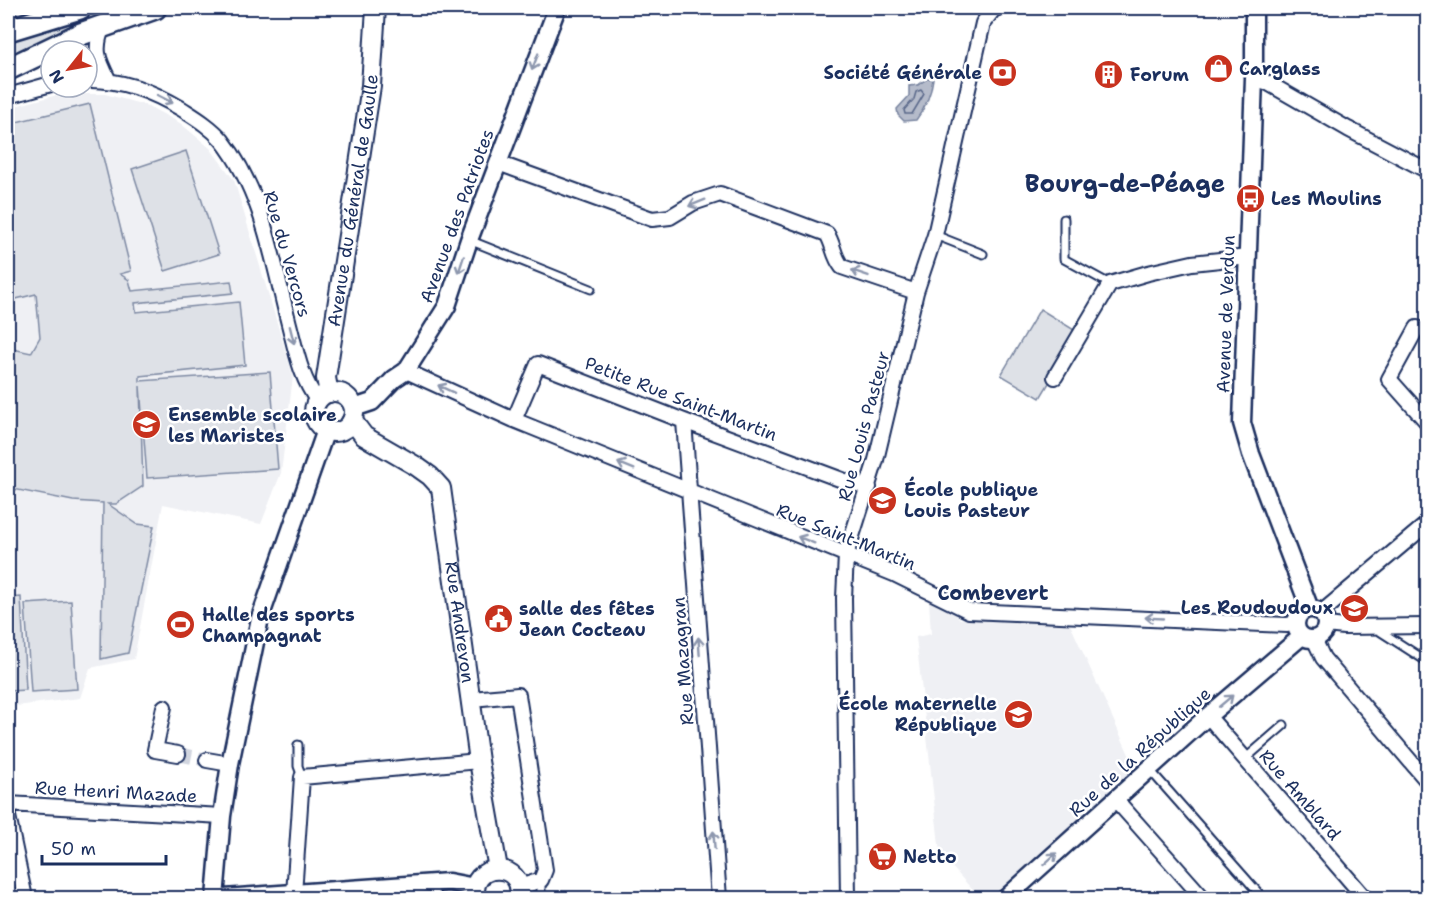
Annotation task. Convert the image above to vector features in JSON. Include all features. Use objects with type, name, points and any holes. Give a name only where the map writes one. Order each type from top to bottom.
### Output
[{"type":"main road","points":[[8,30],[77,8]]},
{"type":"main road","points":[[8,69],[103,26],[155,8]]},
{"type":"main road","name":"Avenue du Général de Gaulle","points":[[323,397],[370,86],[376,8]]},
{"type":"main road","points":[[335,392],[347,397],[353,414],[344,429],[332,431],[326,430],[315,417],[315,412],[323,397],[335,392]]},
{"type":"main road","name":"Rue Andrevon","points":[[353,414],[364,436],[416,466],[441,488],[479,761],[498,869]]},
{"type":"main road","points":[[476,893],[483,874],[498,869],[512,874],[519,892]]},
{"type":"street","name":"Avenue des Patriotes","points":[[353,414],[372,402],[394,379],[406,371],[447,306],[469,240],[557,8]]},
{"type":"street","name":"Rue Louis Pasteur","points":[[848,898],[844,598],[846,555],[868,487],[916,292],[935,235],[983,23],[994,8]]},
{"type":"street","name":"Avenue de Verdun","points":[[1254,8],[1254,78],[1242,423],[1251,454],[1319,616]]},
{"type":"street","points":[[103,26],[97,40],[96,51],[109,81]]},
{"type":"street","points":[[1254,78],[1268,83],[1428,171]]},
{"type":"street","name":"Rue du Vercors","points":[[99,81],[126,84],[163,97],[205,124],[221,139],[252,193],[264,228],[304,377],[323,397]]},
{"type":"street","points":[[8,96],[39,87]]},
{"type":"street","points":[[498,163],[652,219],[670,217],[693,203],[720,194],[827,234],[831,240],[835,259],[842,267],[916,292]]},
{"type":"street","points":[[1055,377],[1110,284],[1192,263],[1248,257]]},
{"type":"street","points":[[1417,328],[1389,379],[1428,423]]},
{"type":"street","name":"Petite Rue Saint-Martin","points":[[514,420],[538,364],[684,421],[845,481],[868,487]]},
{"type":"street","name":"Rue Saint-Martin","points":[[406,371],[514,420],[894,574],[969,611],[1287,625],[1304,633]]},
{"type":"street","name":"Rue Mazagran","points":[[684,421],[719,898]]},
{"type":"street","points":[[215,898],[222,816],[230,764],[260,618],[326,430]]},
{"type":"street","points":[[1319,616],[1428,523]]},
{"type":"street","points":[[1428,626],[1344,627],[1319,616],[1301,613],[1304,633],[1428,782]]},
{"type":"street","points":[[1304,633],[1320,637],[1325,632],[1319,616]]},
{"type":"street","name":"Rue de la République","points":[[1006,898],[1304,633]]},
{"type":"street","points":[[471,699],[518,694],[545,870],[541,880],[519,892]]},
{"type":"street","points":[[164,707],[155,750],[178,754]]},
{"type":"street","name":"Rue Amblard","points":[[1208,716],[1365,898]]},
{"type":"street","points":[[207,760],[230,764]]},
{"type":"street","points":[[294,894],[302,777],[479,761]]},
{"type":"street","points":[[1116,800],[1203,898]]},
{"type":"street","name":"Rue Henri Mazade","points":[[8,804],[222,816]]},
{"type":"street","points":[[8,816],[25,898]]},
{"type":"street","points":[[224,898],[449,882],[476,893]]},
{"type":"lane","points":[[1064,219],[1064,259],[1110,284]]},
{"type":"lane","points":[[935,235],[982,254]]},
{"type":"lane","points":[[469,240],[591,289]]},
{"type":"lane","points":[[1373,627],[1428,662]]},
{"type":"lane","points":[[1245,759],[1284,725]]},
{"type":"lane","points":[[298,745],[298,766],[302,777]]},
{"type":"lane","points":[[1150,770],[1263,898]]},
{"type":"lane","points":[[541,880],[541,898]]},
{"type":"lane","points":[[429,884],[438,898]]},
{"type":"shaded area","points":[[8,8],[47,8],[8,21]]},
{"type":"shaded area","points":[[107,8],[114,8],[115,11],[50,39],[39,39],[39,44],[8,57],[8,38]]},
{"type":"shaded area","name":"Ensemble scolaire les Maristes","points":[[99,94],[105,94],[148,106],[180,123],[210,148],[234,180],[293,376],[281,473],[261,524],[163,504],[134,659],[90,668],[80,698],[8,707],[8,108],[42,99],[99,99]]},
{"type":"shaded area","points":[[90,104],[131,271],[120,274],[129,280],[132,291],[231,281],[233,293],[135,303],[136,312],[239,302],[245,365],[140,376],[140,381],[270,372],[278,469],[147,478],[140,386],[143,486],[116,504],[108,504],[137,524],[154,526],[128,653],[101,659],[103,503],[73,501],[8,488],[8,348],[31,353],[40,337],[36,294],[8,301],[8,124]]},
{"type":"shaded area","points":[[186,151],[219,254],[165,271],[132,169]]},
{"type":"shaded area","points":[[1040,309],[1079,333],[1040,398],[1001,375]]},
{"type":"shaded area","points":[[21,597],[26,690],[8,691],[8,598]]},
{"type":"shaded area","points":[[71,601],[77,689],[31,692],[25,604]]},
{"type":"shaded area","name":"École maternelle République","points":[[929,601],[952,610],[960,619],[1070,624],[1136,770],[992,898],[980,898],[940,854],[916,637],[931,634]]},
{"type":"water","points":[[928,78],[933,79],[928,101],[923,110],[916,120],[904,121],[898,115],[897,109],[909,96],[909,86],[918,85]]},
{"type":"tunnel","points":[[178,754],[207,760]]},
{"type":"place","name":"Carglass","points":[[1218,69]]},
{"type":"place","name":"Société Générale","points":[[1003,73]]},
{"type":"place","name":"Forum","points":[[1109,75]]},
{"type":"place","name":"Les Moulins","points":[[1250,199]]},
{"type":"place","name":"Ensemble scolaire les Maristes","points":[[147,425]]},
{"type":"place","name":"École publique Louis Pasteur","points":[[883,500]]},
{"type":"place","name":"Les Roudoudoux","points":[[1354,608]]},
{"type":"place","name":"salle des fêtes Jean Cocteau","points":[[498,619]]},
{"type":"place","name":"Halle des sports Champagnat","points":[[181,625]]},
{"type":"place","name":"École maternelle République","points":[[1018,714]]},
{"type":"place","name":"Netto","points":[[882,857]]},
{"type":"district","name":"Bourg-de-Péage","points":[[1125,184]]},
{"type":"district","name":"Combevert","points":[[993,593]]}]
